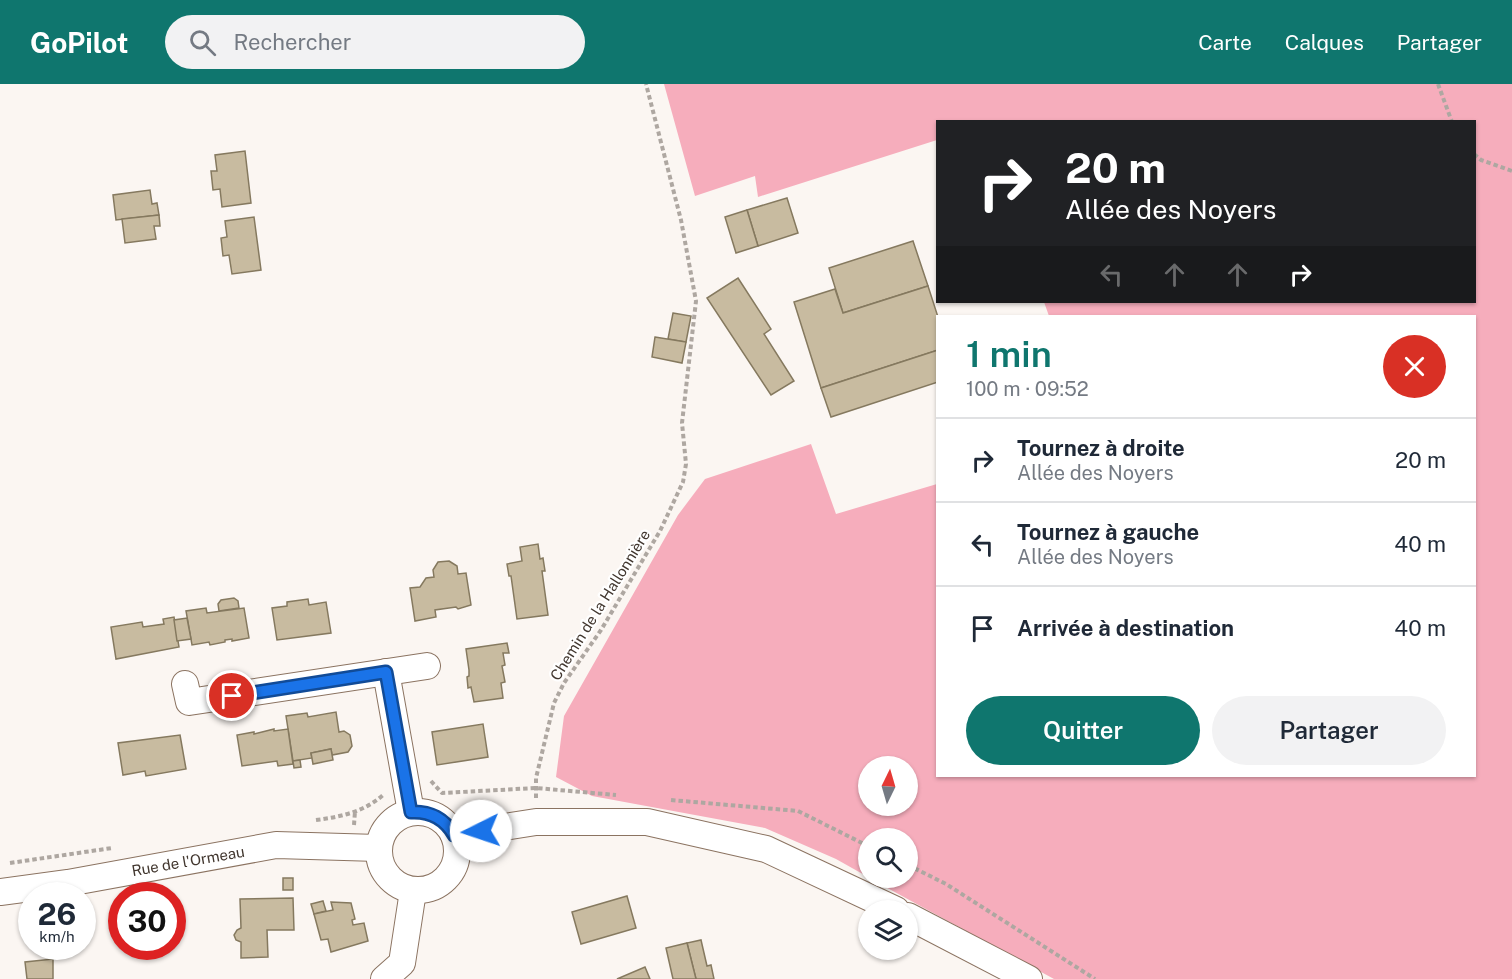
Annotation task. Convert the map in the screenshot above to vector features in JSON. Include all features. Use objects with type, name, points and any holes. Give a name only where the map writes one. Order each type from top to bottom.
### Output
[{"type":"street","points":[[185,684],[189,702],[427,666]]},
{"type":"street","points":[[386,672],[411,812]]},
{"type":"street","points":[[411,812],[433,814],[449,826],[454,835],[457,842],[456,862],[449,876],[430,889],[413,891],[395,884],[384,873],[379,862],[380,836],[393,820],[411,812]]},
{"type":"street","points":[[454,835],[536,822],[647,822],[766,849],[875,900]]},
{"type":"street","name":"Rue de l'Ormeau","points":[[0,892],[68,883],[276,845],[378,848]]},
{"type":"street","points":[[400,974],[413,891]]},
{"type":"street","points":[[918,921],[1029,979]]},
{"type":"path","name":"Chemin de la Hallonnière","points":[[536,822],[536,778],[554,703],[564,683],[601,630],[660,531],[683,482],[686,464],[682,423],[696,301],[681,220],[646,84]]},
{"type":"path","points":[[1438,84],[1451,120]]},
{"type":"path","points":[[1476,156],[1481,160],[1512,171]]},
{"type":"path","points":[[429,779],[442,793],[536,788],[620,796]]},
{"type":"path","points":[[355,811],[376,801],[389,790]]},
{"type":"path","points":[[667,800],[798,811],[858,841]]},
{"type":"path","points":[[918,870],[946,884],[1095,979]]},
{"type":"shaded area","points":[[664,84],[1512,84],[1512,979],[1054,979],[918,905],[918,900],[909,900],[887,888],[918,888],[918,828],[858,828],[858,871],[836,859],[765,828],[592,796],[556,777],[564,716],[678,515],[705,479],[811,444],[836,514],[936,484],[936,777],[1476,777],[1476,315],[1049,315],[1044,303],[1476,303],[1476,120],[936,120],[936,140],[758,197],[755,176],[695,196]]},
{"type":"building","points":[[245,151],[251,203],[222,207],[220,189],[213,190],[211,171],[217,171],[215,155]]},
{"type":"building","points":[[150,190],[152,204],[157,203],[159,215],[116,220],[113,195]]},
{"type":"building","points":[[787,198],[798,233],[758,246],[747,210]]},
{"type":"building","points":[[747,210],[758,246],[736,253],[725,217]]},
{"type":"building","points":[[159,215],[160,226],[154,226],[156,239],[125,243],[122,219]]},
{"type":"building","points":[[254,217],[261,270],[232,274],[229,255],[223,256],[221,238],[227,237],[225,221]]},
{"type":"building","points":[[913,241],[928,286],[843,313],[829,268]]},
{"type":"building","points":[[738,278],[771,329],[764,334],[794,381],[771,395],[707,298]]},
{"type":"building","points":[[928,286],[937,315],[936,351],[821,388],[794,302],[835,289],[843,313]]},
{"type":"building","points":[[673,313],[691,316],[686,342],[668,339]]},
{"type":"building","points":[[655,337],[686,342],[682,363],[652,357]]},
{"type":"building","points":[[936,351],[936,383],[831,417],[821,388]]},
{"type":"building","points":[[538,544],[540,559],[543,558],[545,571],[542,571],[548,615],[517,619],[507,564],[522,561],[520,547]]},
{"type":"building","points":[[449,561],[457,566],[458,574],[466,573],[471,605],[458,609],[456,607],[435,610],[436,617],[415,621],[410,588],[420,587],[426,578],[434,577],[433,570],[438,562]]},
{"type":"building","points":[[234,598],[238,601],[239,608],[219,611],[218,604],[221,600]]},
{"type":"building","points":[[308,599],[309,605],[326,602],[331,633],[277,640],[272,608],[287,606],[287,602]]},
{"type":"building","points":[[206,608],[207,613],[244,608],[249,638],[225,640],[225,642],[210,645],[209,642],[192,645],[186,611]]},
{"type":"building","points":[[174,617],[179,647],[116,659],[111,627],[142,622],[143,627],[164,624],[163,619]]},
{"type":"building","points":[[187,618],[191,639],[177,641],[174,620]]},
{"type":"building","points":[[507,643],[509,653],[503,653],[505,665],[502,666],[505,682],[501,683],[503,698],[474,702],[471,687],[468,688],[469,670],[466,649]]},
{"type":"building","points":[[336,712],[339,732],[344,731],[350,735],[352,746],[348,752],[332,755],[331,749],[311,753],[312,758],[293,761],[286,716],[307,713],[308,717]]},
{"type":"building","points":[[483,724],[488,757],[437,765],[432,732]]},
{"type":"building","points":[[274,729],[274,731],[288,729],[293,764],[278,766],[277,761],[242,766],[237,735]]},
{"type":"building","points":[[180,735],[186,769],[146,776],[145,771],[123,775],[118,743]]},
{"type":"building","points":[[331,749],[333,760],[313,764],[311,753]]},
{"type":"building","points":[[300,760],[301,767],[294,768],[293,761]]},
{"type":"building","points":[[283,878],[293,878],[293,890],[283,890]]},
{"type":"building","points":[[627,896],[636,928],[581,944],[572,912]]},
{"type":"building","points":[[293,898],[294,930],[267,930],[268,957],[241,958],[241,942],[236,940],[234,935],[241,928],[240,899]]},
{"type":"building","points":[[323,901],[326,911],[314,914],[311,904]]},
{"type":"building","points":[[331,902],[351,903],[355,919],[352,920],[353,925],[364,923],[368,941],[331,952],[328,939],[321,940],[314,914],[333,910]]},
{"type":"building","points":[[701,940],[707,966],[711,965],[714,979],[696,979],[687,943]]},
{"type":"building","points":[[687,943],[696,979],[673,979],[666,948]]},
{"type":"building","points":[[53,960],[53,979],[27,979],[25,962]]},
{"type":"building","points":[[645,967],[650,979],[617,979]]},
{"type":"route","points":[[232,696],[386,672],[411,812],[420,811],[433,814],[449,826],[454,835],[481,831]]}]
